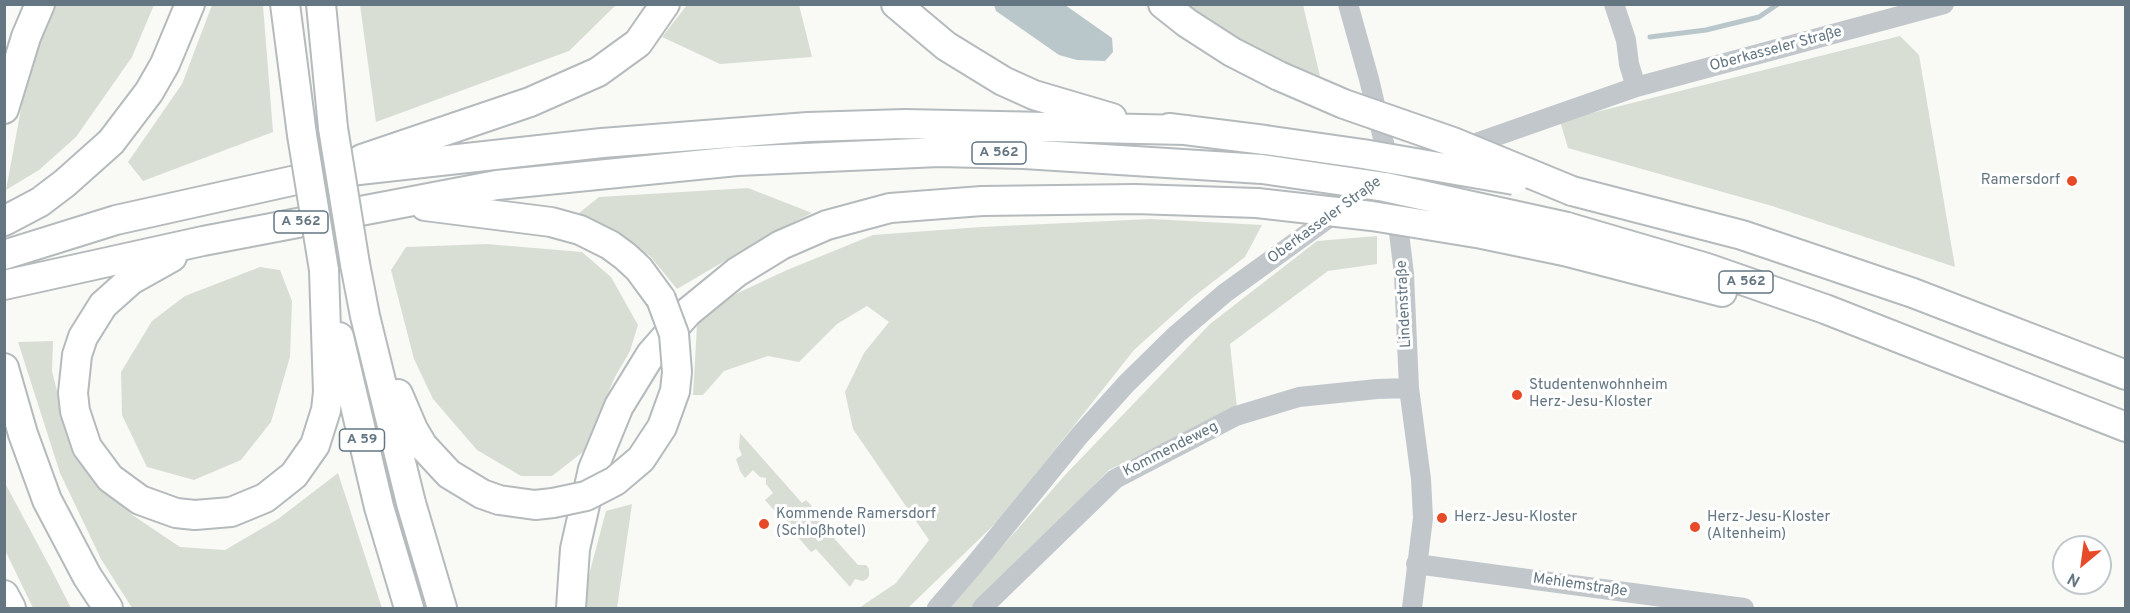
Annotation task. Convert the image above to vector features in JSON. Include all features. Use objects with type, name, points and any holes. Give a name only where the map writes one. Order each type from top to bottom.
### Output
[{"type":"highway","points":[[4,109],[26,37],[40,4]]},
{"type":"highway","points":[[9,219],[40,202],[73,177],[111,142],[131,118],[165,64],[190,4]]},
{"type":"highway","name":"A 59","points":[[285,4],[302,135],[324,270],[379,507],[409,609]]},
{"type":"highway","name":"A 59","points":[[321,4],[333,128],[365,316],[411,503],[442,609]]},
{"type":"highway","points":[[323,174],[380,152],[531,102],[598,72],[638,43],[665,4]]},
{"type":"highway","points":[[896,4],[919,26],[1003,81],[1034,95],[1098,115],[1187,130],[1363,154],[1572,190],[1743,235],[1913,293],[2126,375]]},
{"type":"highway","points":[[1163,4],[1187,23],[1232,52],[1279,76],[1344,104],[1453,142],[1572,190]]},
{"type":"highway","points":[[10,254],[116,220],[323,174],[602,143],[808,127],[938,125],[1187,130]]},
{"type":"highway","name":"A 562","points":[[11,284],[203,241],[497,185],[737,160],[915,153],[1024,154],[1262,169],[1385,187],[1565,239]]},
{"type":"highway","points":[[571,609],[575,549],[593,469],[619,406],[651,354],[688,312],[737,272],[781,245],[827,225],[890,208],[982,201],[1146,199],[1257,203],[1372,216],[1482,234],[1565,239],[1921,346],[2126,427]]},
{"type":"highway","points":[[365,316],[413,429],[435,461],[449,474],[482,494],[517,504],[553,503],[586,496],[615,481],[641,459],[662,427],[675,391],[677,372],[674,334],[661,299],[639,269],[610,245],[580,230],[551,222],[399,202]]},
{"type":"highway","points":[[203,241],[131,280],[109,298],[83,337],[73,374],[77,420],[87,447],[98,463],[110,478],[140,500],[176,513],[213,515],[249,506],[280,488],[305,461],[322,428],[328,392],[324,270]]},
{"type":"highway","points":[[4,368],[23,434],[47,500],[87,576],[108,609]]},
{"type":"highway","points":[[4,595],[11,609]]},
{"type":"street","name":"Lindenstraße","points":[[1348,4],[1391,175],[1404,274],[1409,388],[1421,479],[1423,518],[1412,609]]},
{"type":"street","points":[[1614,4],[1626,40],[1629,64],[1636,87]]},
{"type":"street","name":"Oberkasseler Straße","points":[[936,609],[1080,435],[1127,383],[1177,334],[1225,293],[1377,183],[1391,175],[1518,127],[1636,87],[1944,4]]},
{"type":"street","name":"Kommendeweg","points":[[982,609],[1115,479],[1236,416],[1299,397],[1409,388]]},
{"type":"street","name":"Mehlemstraße","points":[[1416,564],[1744,609]]},
{"type":"shaded area","points":[[360,4],[616,5],[569,51],[376,122]]},
{"type":"shaded area","points":[[55,5],[154,5],[132,57],[76,137],[39,170],[6,190],[28,71]]},
{"type":"shaded area","points":[[212,5],[263,5],[273,132],[143,181],[128,162],[182,84]]},
{"type":"shaded area","points":[[687,5],[799,5],[812,57],[720,64],[662,37]]},
{"type":"shaded area","points":[[994,5],[1065,5],[1112,38],[1113,52],[1105,61],[1077,60],[1059,55],[996,11]]},
{"type":"shaded area","points":[[1186,5],[1303,5],[1320,76],[1260,52]]},
{"type":"shaded area","points":[[1900,36],[1919,55],[1955,267],[1772,206],[1568,148],[1560,121]]},
{"type":"shaded area","points":[[748,188],[812,213],[776,231],[677,289],[650,256],[579,213],[599,197]]},
{"type":"shaded area","points":[[1151,219],[1262,225],[1245,257],[1192,298],[1134,350],[1000,519],[908,608],[859,608],[896,583],[929,540],[853,429],[845,392],[864,353],[889,322],[867,306],[837,324],[799,362],[768,356],[724,371],[703,395],[693,395],[697,325],[727,298],[787,270],[873,235]]},
{"type":"shaded area","points":[[1377,236],[1377,264],[1328,271],[1230,344],[1237,408],[1109,470],[975,608],[948,608],[1066,474],[1210,324],[1317,241]]},
{"type":"shaded area","points":[[487,244],[582,252],[611,277],[638,325],[630,351],[615,377],[583,452],[552,476],[521,476],[477,450],[433,399],[414,359],[391,270],[406,247]]},
{"type":"shaded area","points":[[260,267],[280,270],[292,301],[290,357],[271,422],[241,460],[194,480],[147,467],[122,415],[121,372],[152,321],[185,296]]},
{"type":"shaded area","points":[[53,341],[52,371],[64,419],[92,474],[131,514],[180,547],[225,550],[278,519],[338,473],[382,608],[132,608],[101,559],[60,473],[18,342]]},
{"type":"shaded area","points":[[740,433],[802,503],[806,500],[812,506],[808,509],[858,565],[866,565],[869,569],[867,579],[863,581],[855,579],[850,587],[816,549],[811,552],[765,500],[773,493],[766,484],[766,478],[760,477],[753,470],[745,478],[736,459],[742,455],[739,448]]},
{"type":"shaded area","points":[[5,483],[71,608],[33,608],[5,550]]},
{"type":"shaded area","points":[[632,504],[617,608],[584,608],[586,586],[606,511]]},
{"type":"waterway","points":[[1650,37],[1706,30],[1759,17],[1778,4]]},
{"type":"place","name":"Ramersdorf","points":[[2072,181]]},
{"type":"place","name":"Studentenwohnheim Herz-Jesu-Kloster","points":[[1517,395]]},
{"type":"place","name":"Herz-Jesu-Kloster","points":[[1442,518]]},
{"type":"place","name":"Kommende Ramersdorf (Schloßhotel)","points":[[764,524]]},
{"type":"place","name":"Herz-Jesu-Kloster (Altenheim)","points":[[1695,527]]}]
